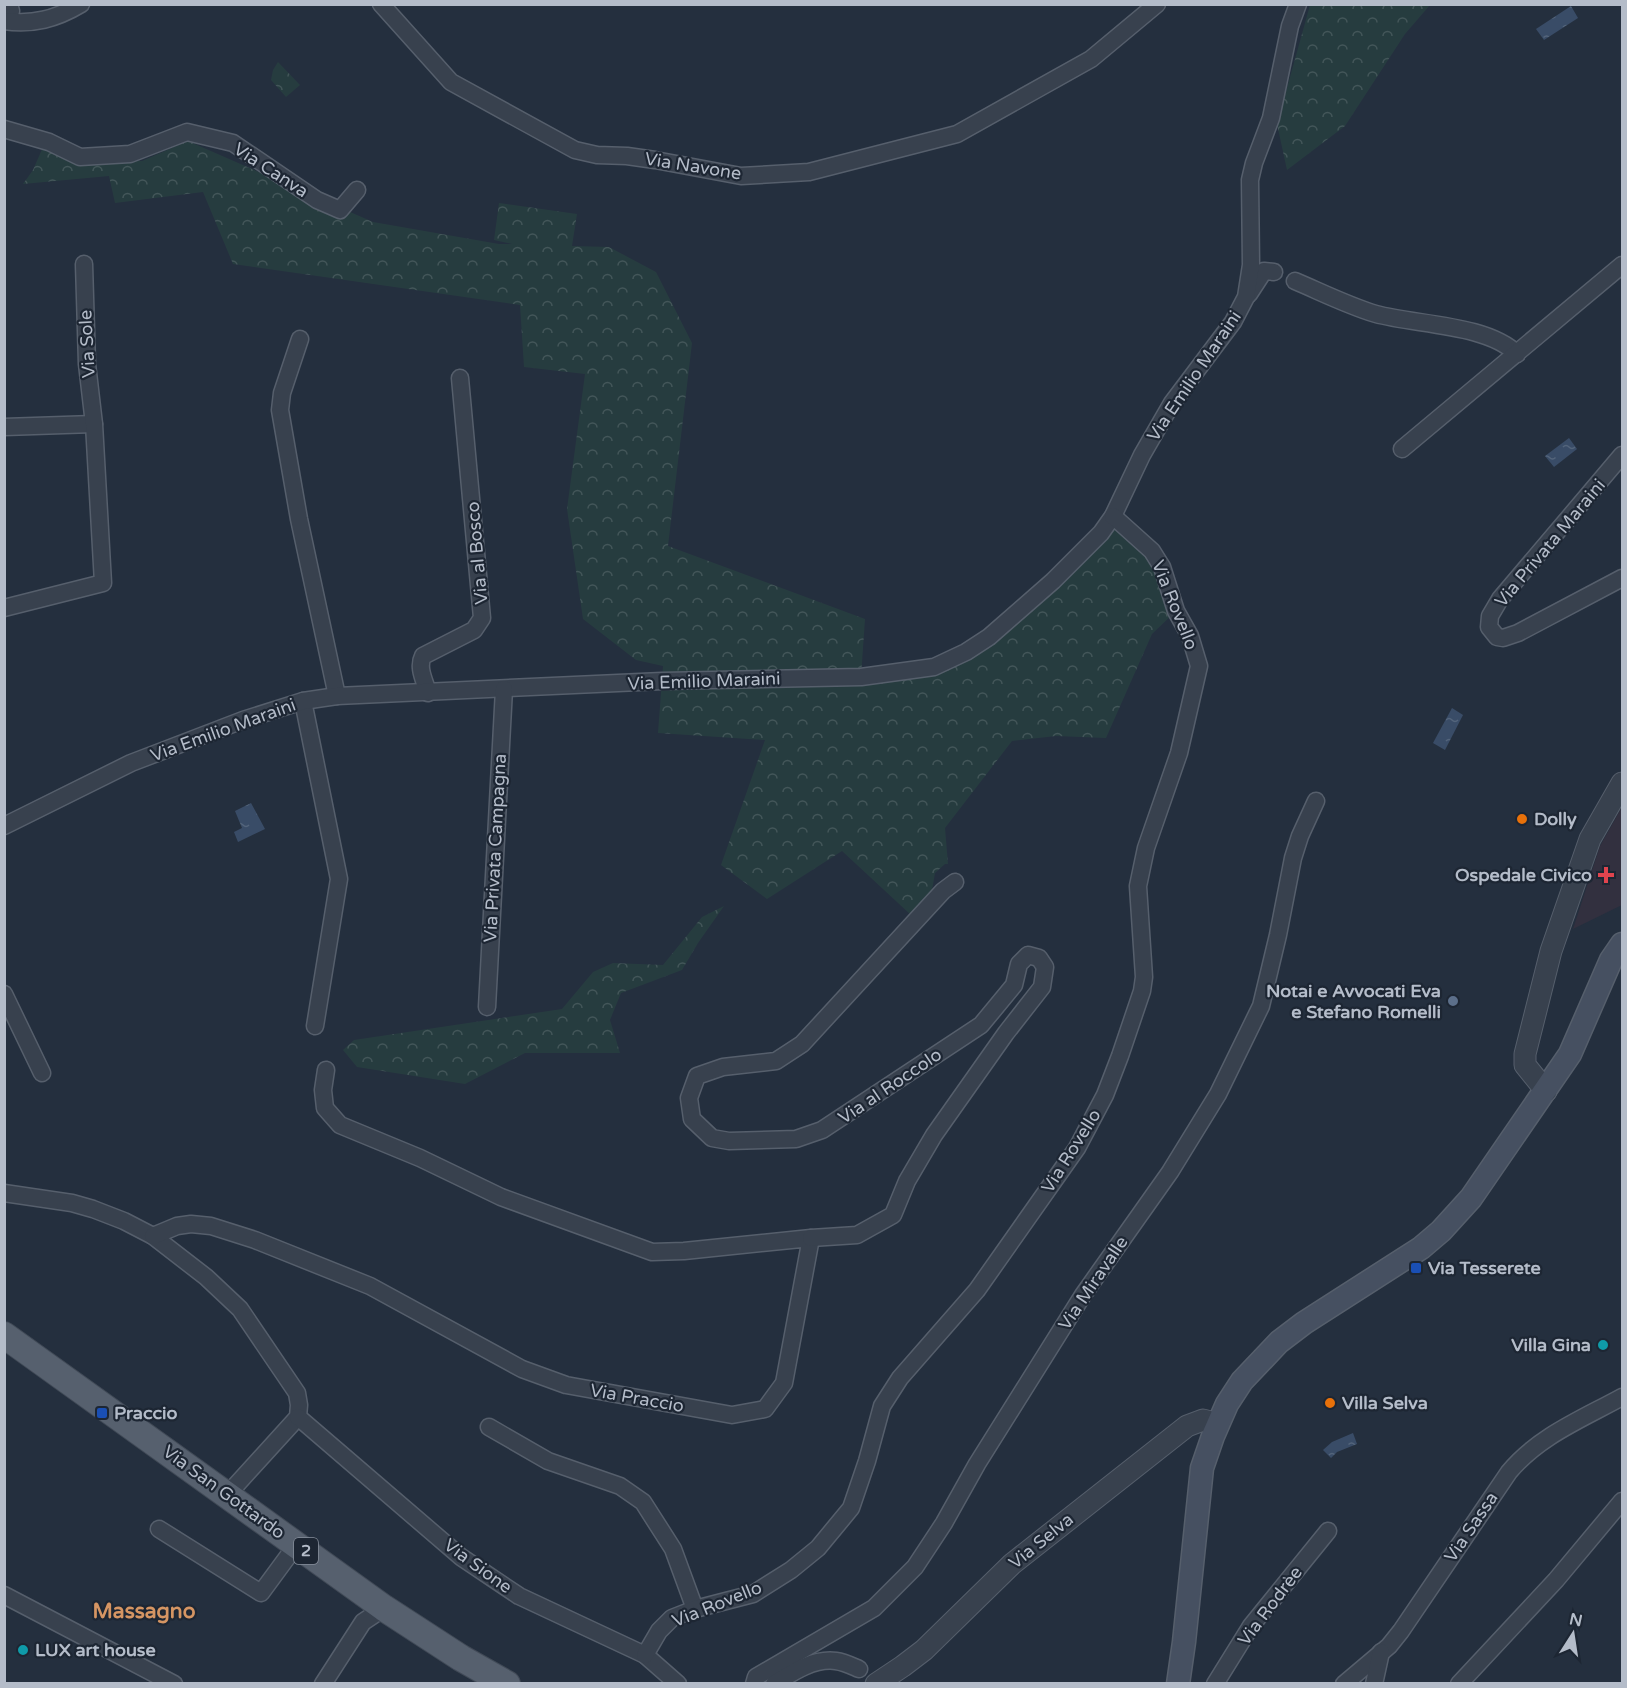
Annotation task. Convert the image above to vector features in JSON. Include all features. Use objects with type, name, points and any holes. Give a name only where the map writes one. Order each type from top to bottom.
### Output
[{"type":"main road","points":[[1178,1683],[1202,1468],[1227,1404],[1242,1381],[1279,1342],[1304,1323],[1411,1255],[1441,1231],[1471,1198],[1570,1054],[1611,960],[1623,944]]},
{"type":"main road","name":"Via San Gottardo","points":[[4,1335],[384,1608],[462,1658],[507,1683]]},
{"type":"street","points":[[8,12],[22,23],[42,21],[65,14],[81,4]]},
{"type":"street","name":"Via Navone","points":[[381,4],[451,82],[575,150],[597,155],[627,156],[741,176],[809,172],[957,134],[1091,59],[1157,4]]},
{"type":"street","name":"Via Emilio Maraini","points":[[1246,297],[1251,265],[1250,180],[1271,118],[1290,26],[1298,4]]},
{"type":"street","name":"Via Canva","points":[[4,129],[49,142],[80,157],[130,154],[187,132],[233,143],[317,200],[340,210],[357,190]]},
{"type":"street","name":"Via Sole","points":[[4,608],[103,583],[94,424],[87,364],[84,264]]},
{"type":"street","points":[[1402,449],[1623,265]]},
{"type":"street","name":"Via Emilio Maraini","points":[[4,826],[131,763],[243,720],[303,701],[337,696],[669,681],[861,677],[934,667],[966,652],[988,637],[1053,582],[1101,533],[1113,516],[1142,454],[1172,403],[1233,322],[1246,297],[1269,271]]},
{"type":"street","points":[[1295,281],[1376,314],[1457,328],[1495,340],[1507,345],[1516,354]]},
{"type":"street","points":[[300,339],[282,393],[280,410],[293,487],[337,696]]},
{"type":"street","name":"Via al Bosco","points":[[428,693],[420,662],[423,656],[474,630],[482,618],[460,378]]},
{"type":"street","points":[[4,427],[94,424]]},
{"type":"street","name":"Via Privata Maraini","points":[[1623,455],[1500,599],[1490,616],[1489,627],[1497,637],[1503,638],[1518,633],[1623,578]]},
{"type":"street","name":"Via Rovello","points":[[645,1655],[659,1631],[672,1618],[695,1609],[753,1594],[791,1570],[818,1548],[850,1508],[867,1461],[882,1406],[900,1378],[977,1290],[1077,1148],[1105,1095],[1142,991],[1144,977],[1138,886],[1146,848],[1179,753],[1199,666],[1190,636],[1176,611],[1162,567],[1152,551],[1113,516]]},
{"type":"street","name":"Via Privata Campagna","points":[[487,1007],[504,689]]},
{"type":"street","points":[[303,701],[339,879],[315,1026]]},
{"type":"street","points":[[1546,1091],[1526,1065],[1524,1054],[1551,951],[1590,839],[1623,783]]},
{"type":"street","name":"Via Miravalle","points":[[754,1683],[756,1677],[874,1608],[915,1567],[944,1523],[976,1464],[1083,1295],[1170,1172],[1218,1094],[1261,1006],[1293,858],[1299,836],[1316,801]]},
{"type":"street","name":"Via al Roccolo","points":[[811,1238],[857,1235],[893,1215],[907,1181],[934,1135],[1006,1032],[1042,987],[1045,967],[1039,958],[1028,955],[1019,964],[1014,985],[981,1025],[822,1130],[796,1139],[729,1141],[712,1138],[692,1119],[689,1098],[697,1076],[723,1067],[776,1061],[801,1044],[943,891],[955,882]]},
{"type":"street","points":[[4,994],[42,1073]]},
{"type":"street","points":[[326,1070],[323,1090],[325,1108],[340,1125],[420,1158],[501,1197],[652,1252],[684,1251],[811,1238]]},
{"type":"street","points":[[4,1193],[93,1209],[139,1227],[206,1277],[240,1309],[297,1393],[299,1405],[298,1417],[228,1494]]},
{"type":"street","name":"Via Praccio","points":[[153,1236],[177,1226],[192,1224],[211,1226],[255,1240],[370,1286],[522,1369],[566,1385],[732,1415],[765,1409],[784,1383],[811,1238]]},
{"type":"street","name":"Via Sassa","points":[[1344,1683],[1381,1652],[1401,1630],[1518,1461],[1544,1439],[1623,1397]]},
{"type":"street","name":"Via Sione","points":[[298,1417],[461,1557],[519,1596],[645,1655],[678,1683]]},
{"type":"street","name":"Via Selva","points":[[876,1683],[924,1650],[1012,1564],[1179,1432],[1196,1420],[1218,1424]]},
{"type":"street","points":[[489,1427],[548,1461],[620,1486],[643,1502],[673,1549],[695,1609]]},
{"type":"street","points":[[1459,1683],[1556,1580],[1623,1501]]},
{"type":"street","points":[[159,1529],[261,1593],[297,1544]]},
{"type":"street","name":"Via Rodrèe","points":[[1215,1683],[1251,1626],[1328,1531]]},
{"type":"street","points":[[4,1595],[174,1683]]},
{"type":"street","points":[[323,1683],[363,1622],[384,1608]]},
{"type":"street","points":[[1374,1683],[1381,1652]]},
{"type":"street","points":[[774,1683],[816,1662],[837,1661],[859,1669]]},
{"type":"shaded area","name":"Ospedale Civico","points":[[1622,807],[1622,905],[1573,929],[1600,846]]},
{"type":"green space","points":[[1310,5],[1430,5],[1405,34],[1345,126],[1287,170],[1277,124]]},
{"type":"green space","points":[[278,62],[300,85],[286,97],[271,80]]},
{"type":"green space","points":[[188,141],[373,222],[499,244],[512,244],[494,240],[499,203],[577,214],[572,246],[609,247],[656,272],[692,343],[668,546],[865,619],[861,677],[966,652],[1113,516],[1152,551],[1176,611],[1152,634],[1106,738],[1056,736],[1012,741],[945,828],[948,864],[935,873],[932,890],[911,915],[842,851],[767,899],[721,865],[765,740],[658,733],[663,666],[636,660],[583,619],[567,509],[585,374],[524,367],[520,305],[233,264],[203,192],[115,203],[109,176],[23,184],[33,170],[43,147],[80,160],[142,161]]},
{"type":"green space","points":[[724,906],[682,970],[621,993],[610,1020],[620,1053],[525,1053],[465,1084],[357,1067],[343,1050],[354,1040],[562,1009],[593,972],[613,963],[663,965],[702,917]]},
{"type":"water","points":[[1571,6],[1578,18],[1544,40],[1536,29]]},
{"type":"water","points":[[1569,438],[1577,449],[1554,467],[1545,456]]},
{"type":"water","points":[[1452,708],[1463,715],[1445,750],[1433,743]]},
{"type":"water","points":[[251,803],[265,829],[238,842],[234,832],[242,828],[235,811]]},
{"type":"water","points":[[1353,1433],[1357,1444],[1337,1452],[1331,1458],[1323,1450],[1332,1442]]},
{"type":"place","name":"Dolly","points":[[1522,819]]},
{"type":"place","name":"Ospedale Civico","points":[[1606,875]]},
{"type":"place","name":"Notai e Avvocati Eva e Stefano Romelli","points":[[1453,1001]]},
{"type":"place","name":"Via Tesserete","points":[[1416,1268]]},
{"type":"place","name":"Villa Gina","points":[[1603,1345]]},
{"type":"place","name":"Villa Selva","points":[[1330,1403]]},
{"type":"place","name":"Praccio","points":[[102,1413]]},
{"type":"place","name":"LUX art house","points":[[23,1650]]},
{"type":"district","name":"Massagno","points":[[144,1611]]}]
